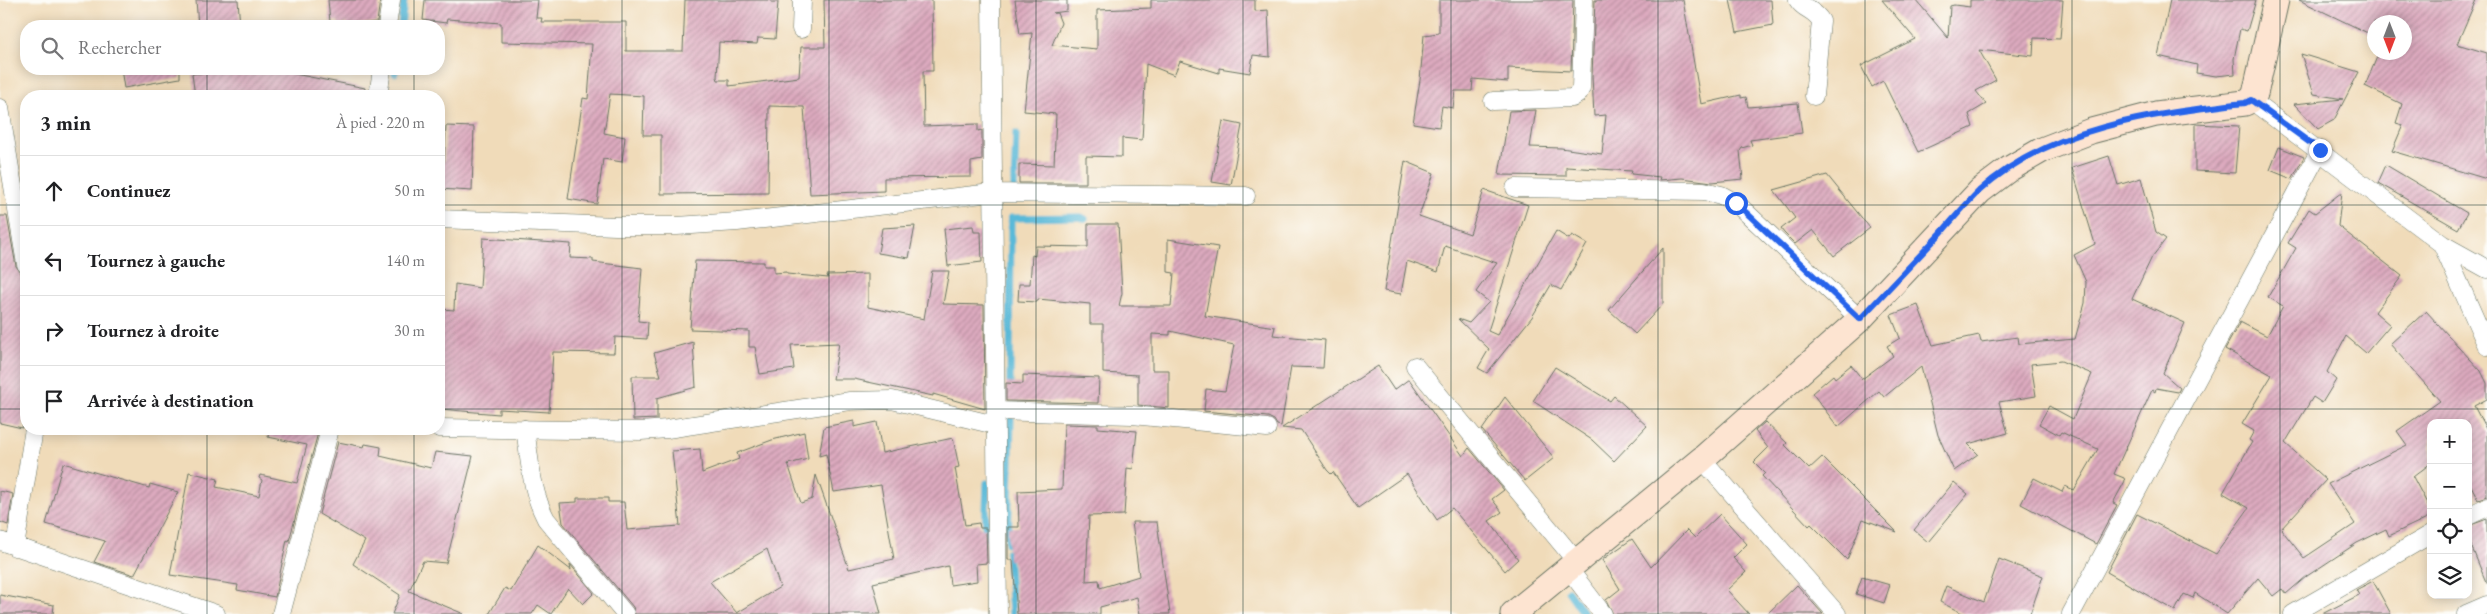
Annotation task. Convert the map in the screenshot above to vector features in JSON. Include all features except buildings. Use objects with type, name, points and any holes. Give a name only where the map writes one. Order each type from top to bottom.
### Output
[{"type":"street","points":[[388,20],[391,0]]},
{"type":"street","points":[[801,29],[802,0]]},
{"type":"street","points":[[991,0],[998,614]]},
{"type":"street","points":[[1493,101],[1572,98],[1578,94],[1581,88],[1584,0]]},
{"type":"street","points":[[1798,0],[1802,6],[1816,12],[1821,21],[1814,96]]},
{"type":"street","points":[[1513,614],[1702,459],[1860,319],[1980,191],[2042,150],[2092,131],[2156,114],[2245,103],[2251,100],[2255,94],[2276,0]]},
{"type":"street","points":[[379,90],[381,75]]},
{"type":"street","points":[[2251,100],[2320,150],[2442,244],[2487,269]]},
{"type":"street","points":[[0,115],[20,230]]},
{"type":"street","points":[[2071,614],[2320,150]]},
{"type":"street","points":[[1515,188],[1704,191],[1721,195],[1736,203],[1860,319]]},
{"type":"street","points":[[445,219],[616,226],[677,226],[737,222],[992,193],[1246,196]]},
{"type":"street","points":[[2442,244],[2487,346]]},
{"type":"street","points":[[1416,366],[1572,565],[1603,614]]},
{"type":"street","points":[[445,428],[641,431],[667,429],[850,400],[872,399],[892,400],[996,418],[1132,415],[1267,428]]},
{"type":"street","points":[[525,430],[533,487],[538,504],[546,518],[625,614]]},
{"type":"street","points":[[33,435],[8,544],[216,614]]},
{"type":"street","points":[[281,614],[328,435]]},
{"type":"street","points":[[1702,459],[1837,614]]},
{"type":"street","points":[[2472,514],[2487,507]]},
{"type":"street","points":[[2293,614],[2427,536]]},
{"type":"street","points":[[2466,614],[2487,605]]},
{"type":"waterway","points":[[402,20],[404,0]]},
{"type":"waterway","points":[[1014,186],[1016,134]]},
{"type":"waterway","points":[[1010,392],[1011,218],[1081,217],[1085,219]]},
{"type":"waterway","points":[[1009,503],[1011,419]]},
{"type":"waterway","points":[[985,537],[987,483]]},
{"type":"waterway","points":[[1008,543],[1009,507]]},
{"type":"waterway","points":[[1008,552],[1012,614]]},
{"type":"waterway","points":[[1568,591],[1584,614]]},
{"type":"route","points":[[1736,203],[1860,319],[1980,191],[2009,169],[2042,150],[2092,131],[2156,114],[2245,103],[2251,100],[2320,150]]}]
